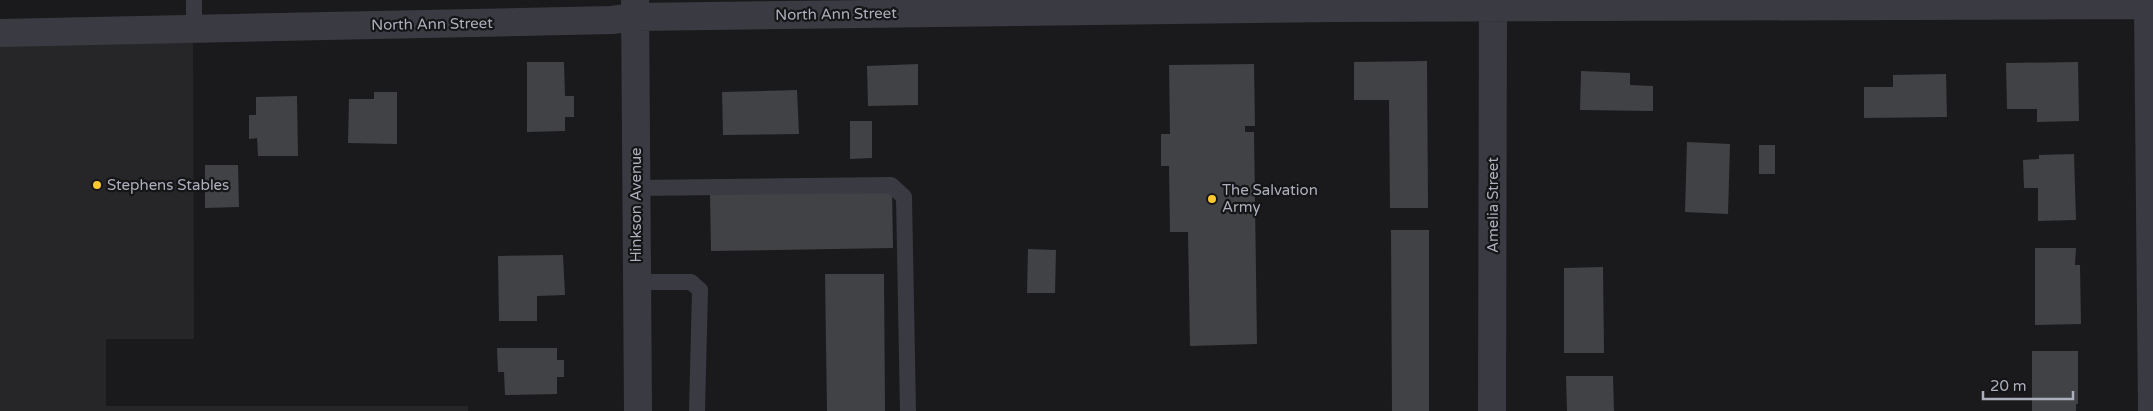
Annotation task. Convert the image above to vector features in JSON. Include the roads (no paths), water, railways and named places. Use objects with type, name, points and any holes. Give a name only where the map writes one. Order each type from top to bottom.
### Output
[{"type":"street","name":"North Ann Street","points":[[0,33],[612,20],[635,8],[1493,4],[2150,5]]},
{"type":"street","name":"Amelia Street","points":[[1492,411],[1493,4]]},
{"type":"street","points":[[2150,5],[2152,411]]},
{"type":"street","name":"Hinkson Avenue","points":[[635,8],[638,411]]},
{"type":"lane","points":[[194,0],[194,29]]},
{"type":"lane","points":[[636,188],[892,185],[904,197],[908,411]]},
{"type":"lane","points":[[637,282],[690,282],[700,290],[697,411]]},
{"type":"place","name":"Stephens Stables","points":[[97,185]]},
{"type":"place","name":"The Salvation Army","points":[[1212,199]]}]
